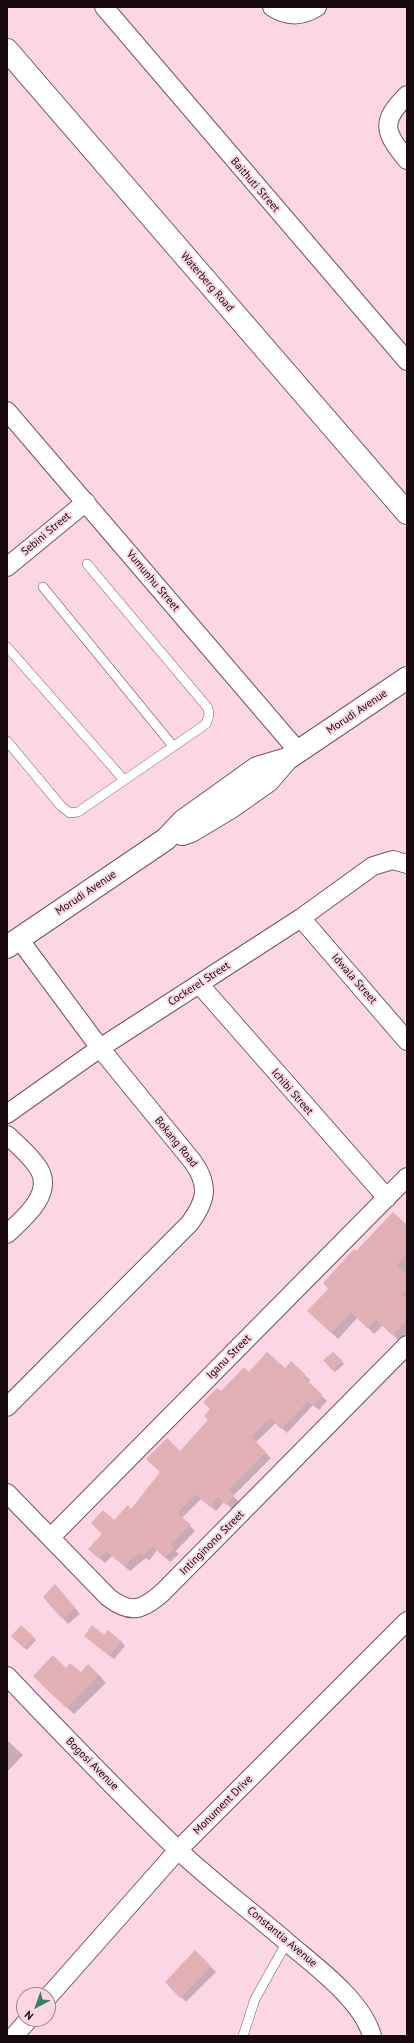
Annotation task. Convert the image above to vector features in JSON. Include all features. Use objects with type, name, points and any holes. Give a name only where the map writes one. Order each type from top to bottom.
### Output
[{"type":"street","name":"Baithuti Street","points":[[104,7],[407,361]]},
{"type":"street","points":[[272,7],[288,15],[305,13],[317,7]]},
{"type":"street","name":"Waterberg Road","points":[[7,50],[407,513]]},
{"type":"street","points":[[407,95],[393,111],[388,126],[389,134],[407,160]]},
{"type":"street","name":"Vumunhu Street","points":[[7,411],[86,502],[293,755]]},
{"type":"street","name":"Sebini Street","points":[[7,567],[86,502]]},
{"type":"street","name":"Morudi Avenue","points":[[13,943],[166,839],[191,831],[231,808],[268,781],[293,755],[407,678]]},
{"type":"street","name":"Cockerel Street","points":[[7,1114],[100,1048],[301,918],[373,866],[400,862]]},
{"type":"street","name":"Idwala Street","points":[[301,918],[407,1041]]},
{"type":"street","name":"Bokang Road","points":[[7,1407],[190,1223],[198,1212],[203,1201],[205,1188],[200,1171],[13,943]]},
{"type":"street","name":"Ichibi Street","points":[[199,984],[387,1198]]},
{"type":"street","points":[[7,1135],[34,1162],[40,1170],[43,1180],[39,1198],[33,1207],[7,1234]]},
{"type":"street","name":"Iganu Street","points":[[51,1536],[407,1177]]},
{"type":"street","name":"Intinginono Street","points":[[7,1493],[51,1536],[108,1597],[118,1604],[136,1609],[144,1607],[163,1592],[407,1344]]},
{"type":"street","name":"Monument Drive","points":[[56,1988],[178,1850],[407,1621]]},
{"type":"street","name":"Bogosi Avenue","points":[[7,1676],[81,1754],[178,1850]]},
{"type":"street","name":"Constantia Avenue","points":[[178,1850],[287,1942],[345,1994],[361,2014],[372,2036]]},
{"type":"street","points":[[14,2036],[21,2027]]},
{"type":"lane","points":[[7,741],[61,806],[70,813],[78,812],[206,724],[209,715],[208,708],[87,564]]},
{"type":"lane","points":[[43,587],[173,746]]},
{"type":"lane","points":[[7,647],[124,780]]},
{"type":"lane","points":[[243,2036],[255,1999],[287,1942]]},
{"type":"building","points":[[393,1212],[407,1225],[407,1253],[396,1266],[407,1275],[407,1289],[402,1295],[407,1300],[407,1320],[392,1335],[376,1320],[367,1328],[351,1312],[331,1333],[307,1311],[328,1289],[323,1283],[354,1249],[356,1251]]},
{"type":"building","points":[[267,1352],[285,1368],[291,1361],[305,1374],[303,1377],[323,1395],[313,1405],[308,1401],[281,1429],[270,1418],[251,1437],[266,1452],[229,1490],[234,1496],[226,1505],[218,1497],[210,1507],[195,1494],[177,1513],[191,1525],[171,1545],[174,1548],[165,1558],[152,1546],[143,1556],[140,1553],[124,1566],[106,1551],[99,1559],[88,1549],[102,1534],[91,1523],[103,1510],[114,1520],[128,1505],[131,1509],[160,1472],[146,1459],[167,1438],[180,1451],[208,1420],[204,1416],[210,1409],[203,1402],[217,1388],[221,1391],[244,1367],[249,1372]]},
{"type":"building","points":[[333,1352],[343,1361],[332,1370],[323,1360]]},
{"type":"building","points":[[55,1584],[75,1608],[62,1619],[43,1597]]},
{"type":"building","points":[[21,1625],[34,1637],[24,1648],[11,1636]]},
{"type":"building","points":[[92,1625],[104,1635],[108,1630],[121,1641],[109,1656],[84,1636]]},
{"type":"building","points":[[53,1655],[66,1668],[70,1663],[81,1672],[88,1664],[99,1675],[66,1708],[33,1676]]},
{"type":"building","points":[[195,1950],[211,1966],[180,1998],[165,1982]]}]
